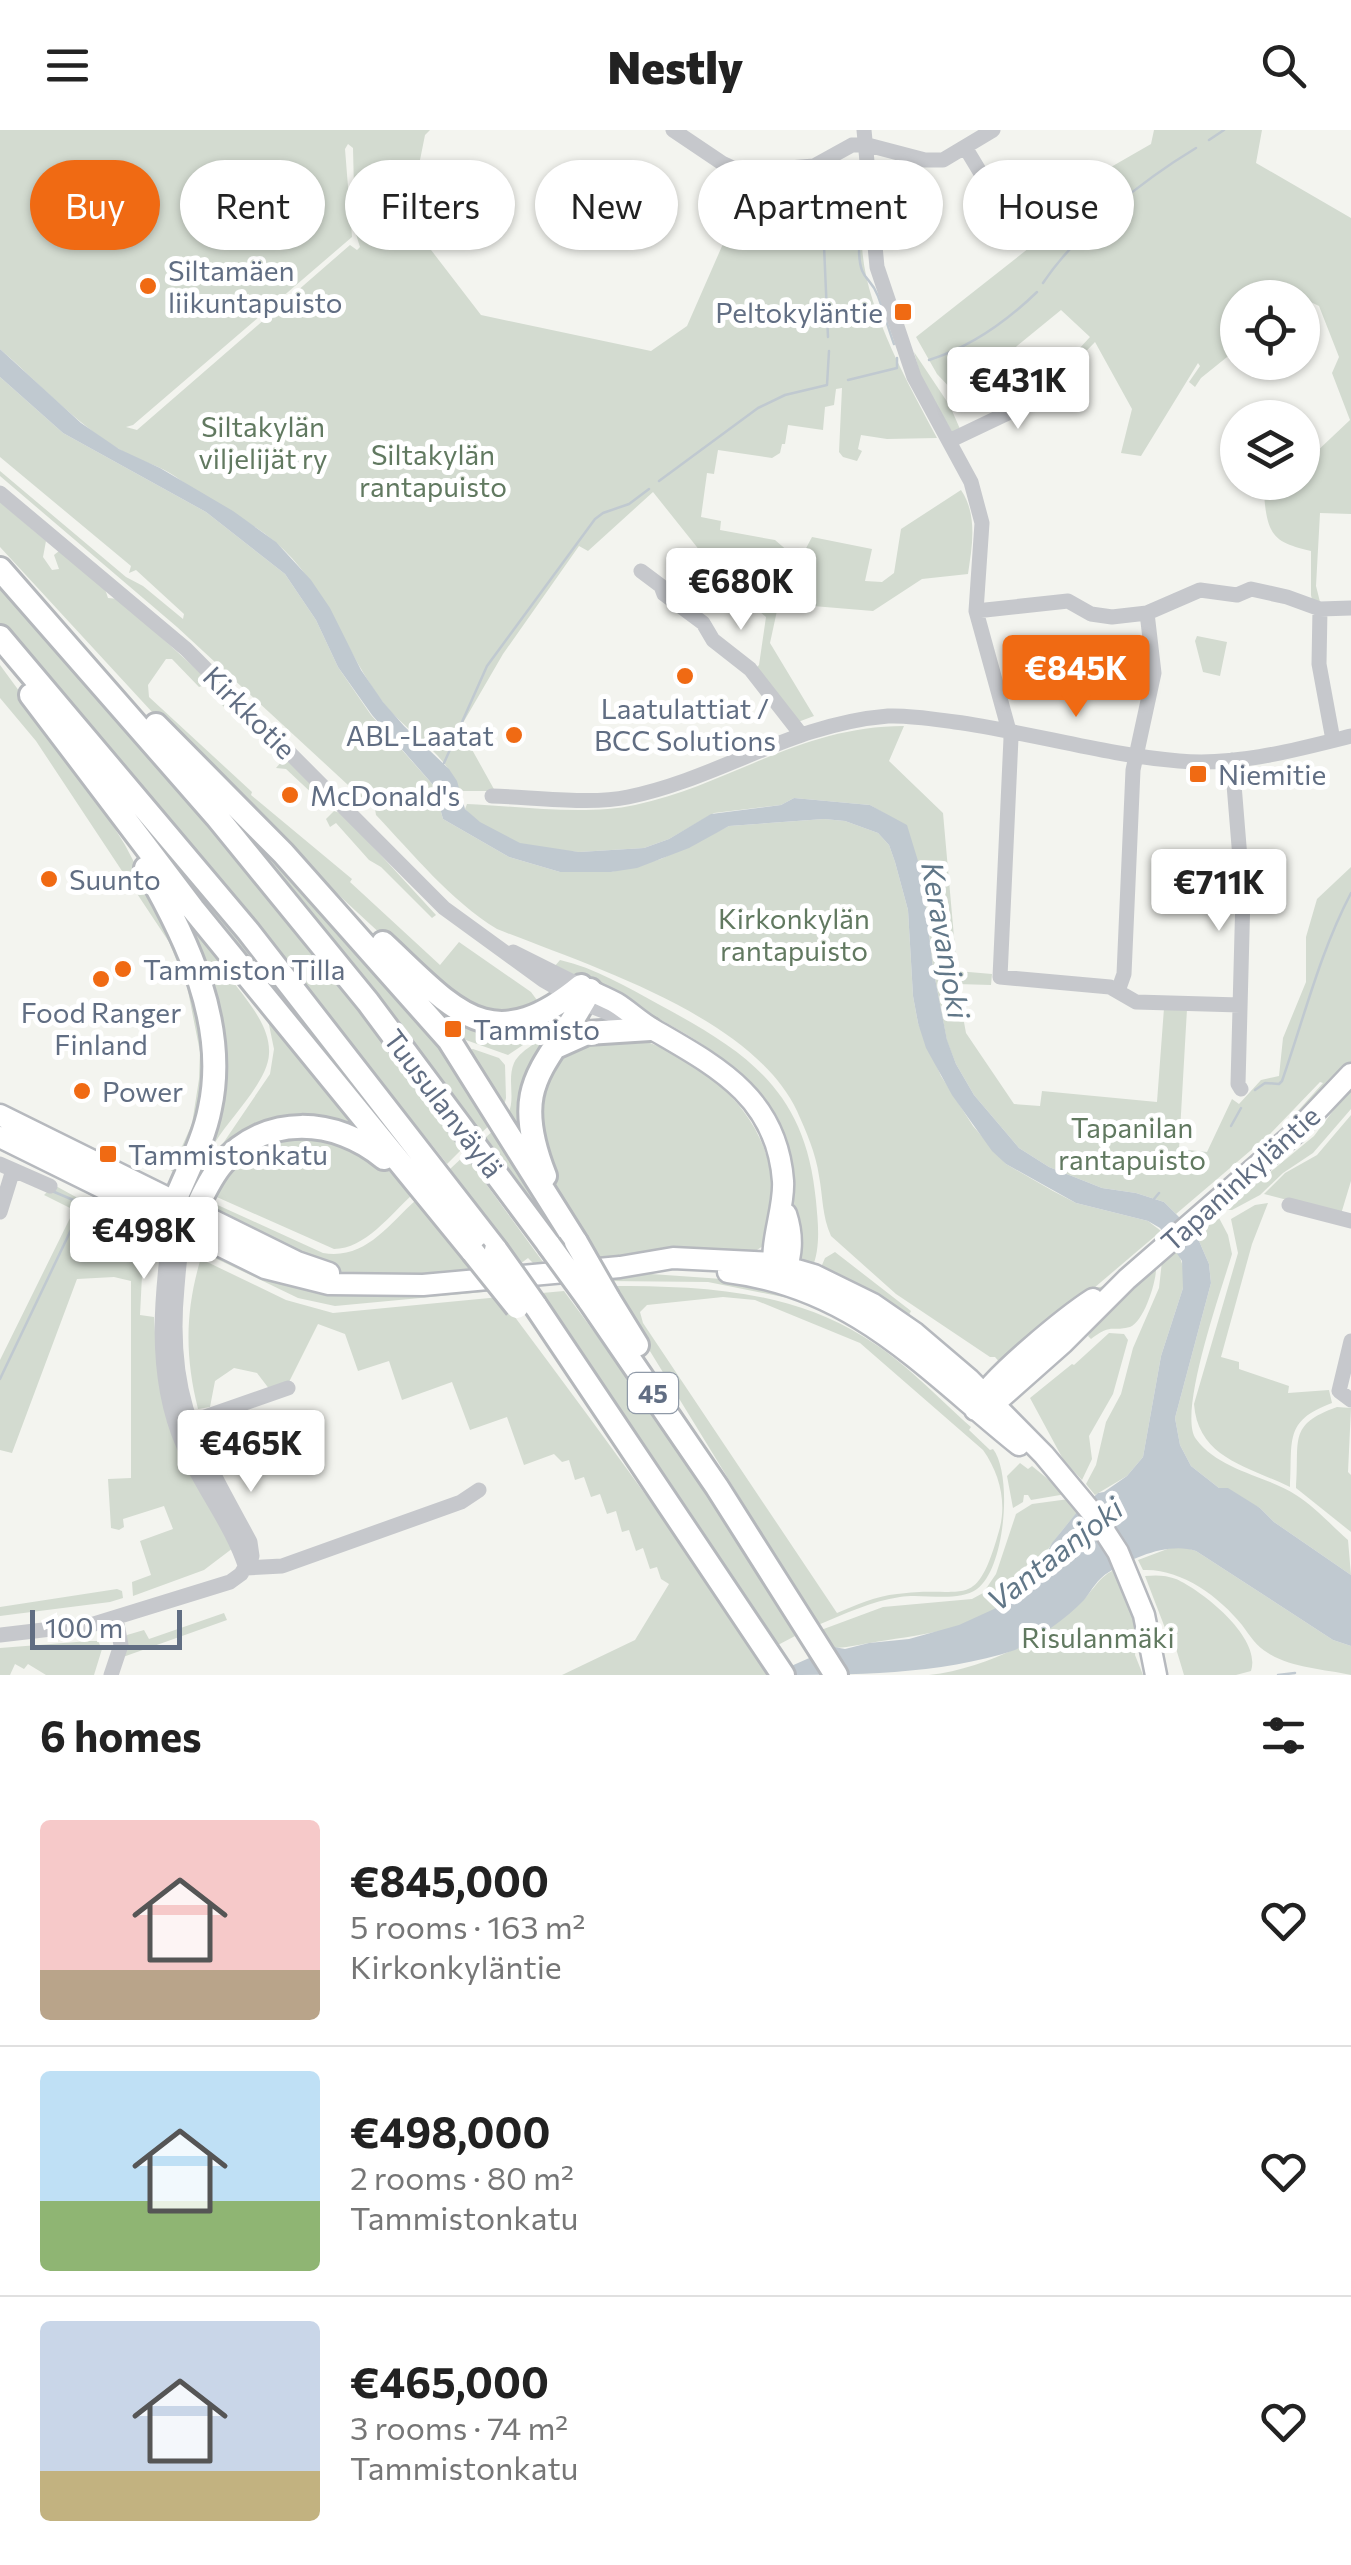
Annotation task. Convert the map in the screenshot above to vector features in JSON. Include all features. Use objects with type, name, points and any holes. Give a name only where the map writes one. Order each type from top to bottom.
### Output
[{"type":"highway","name":"Tuusulanväylä","points":[[0,569],[216,816],[357,988],[550,1244],[598,1299],[836,1675]]},
{"type":"highway","points":[[54,630],[99,667],[282,854],[449,1040],[576,1242],[598,1299]]},
{"type":"highway","name":"Tuusulanväylä","points":[[0,637],[248,931],[620,1436],[783,1675]]},
{"type":"highway","points":[[0,655],[267,1002],[417,1186]]},
{"type":"highway","points":[[102,791],[160,891],[188,952],[200,981],[213,1034],[210,1112],[182,1215]]},
{"type":"highway","points":[[282,854],[319,883],[443,998],[468,1014],[497,1024],[527,1021],[581,994]]},
{"type":"highway","points":[[561,1216],[534,1144],[528,1114],[533,1085],[581,994]]},
{"type":"highway","points":[[555,1048],[587,1033],[650,1028]]},
{"type":"highway","points":[[182,1215],[235,1151],[260,1135],[295,1126],[326,1127],[356,1138],[417,1186],[484,1251]]},
{"type":"main road","name":"Kirkkotie","points":[[581,994],[616,1004],[702,1056],[750,1098],[763,1116],[778,1152],[790,1227],[780,1270]]},
{"type":"main road","name":"Tapaninkyläntie","points":[[984,1402],[1063,1344],[1127,1279],[1294,1133],[1351,1074]]},
{"type":"main road","points":[[0,1115],[182,1215]]},
{"type":"main road","points":[[0,1136],[297,1262],[374,1285],[422,1285],[620,1267],[780,1270],[874,1325],[984,1402],[1061,1476],[1108,1535],[1138,1598],[1158,1673]]},
{"type":"street","points":[[673,130],[722,163],[754,170],[802,168],[864,137]]},
{"type":"street","points":[[864,137],[933,161],[943,160],[993,130]]},
{"type":"street","points":[[864,137],[877,267],[914,377],[971,482],[982,523],[976,611],[1011,738],[1000,976],[1096,985],[1118,991],[1136,1002],[1240,1005]]},
{"type":"street","points":[[965,147],[973,160]]},
{"type":"street","points":[[948,441],[1035,400],[1058,380]]},
{"type":"street","name":"Kirkkotie","points":[[0,493],[186,649],[431,896],[490,942],[581,994]]},
{"type":"street","points":[[641,571],[750,669],[805,732]]},
{"type":"street","points":[[976,611],[1068,601],[1100,616],[1148,613],[1200,590],[1237,594],[1250,589],[1287,596],[1320,609],[1351,608]]},
{"type":"street","points":[[1320,609],[1319,664],[1333,740]]},
{"type":"street","points":[[1118,991],[1124,974],[1136,755],[1153,682],[1148,613]]},
{"type":"street","points":[[492,796],[623,798],[704,774],[805,732],[892,716],[1008,728],[1184,762],[1232,760],[1351,736]]},
{"type":"street","points":[[1232,760],[1242,874],[1238,1084],[1242,1089]]},
{"type":"street","points":[[0,1212],[6,1167],[50,1186]]},
{"type":"street","points":[[1289,1205],[1351,1222]]},
{"type":"street","points":[[0,1635],[116,1619],[230,1582],[246,1568],[252,1556],[250,1542],[182,1425],[174,1332],[182,1215]]},
{"type":"street","points":[[1351,1341],[1339,1392],[1351,1400]]},
{"type":"street","points":[[182,1425],[288,1388]]},
{"type":"street","points":[[246,1568],[282,1566],[461,1502],[479,1490]]},
{"type":"street","points":[[111,1675],[121,1645],[116,1619]]},
{"type":"green space","name":"Siltakylän rantapuisto","points":[[0,130],[430,130],[425,135],[420,160],[353,160],[353,148],[348,144],[345,243],[126,427],[137,430],[345,249],[431,250],[481,315],[651,351],[687,326],[720,250],[863,250],[878,315],[937,438],[861,435],[858,449],[862,451],[857,461],[843,457],[839,452],[842,388],[836,389],[834,405],[825,407],[823,430],[788,425],[785,444],[772,458],[718,450],[714,474],[707,473],[701,517],[721,521],[720,530],[775,540],[796,558],[770,600],[778,606],[770,643],[814,716],[798,722],[756,668],[766,617],[728,586],[653,492],[588,551],[579,546],[503,654],[460,728],[495,791],[459,791],[437,755],[385,705],[322,598],[274,541],[170,473],[127,454],[70,413],[0,349]]},
{"type":"green space","points":[[1154,130],[1262,130],[1256,163],[1351,218],[1351,514],[1320,513],[1316,586],[1320,602],[1312,600],[1311,595],[1311,551],[1278,538],[1269,525],[1265,500],[1320,500],[1320,448],[1350,420],[1332,373],[1339,357],[1320,309],[1320,280],[1220,280],[1220,363],[1195,387],[1189,382],[1200,366],[1198,363],[1141,456],[1121,453],[1132,409],[1095,342],[1067,371],[1064,365],[1090,337],[1061,310],[979,377],[954,392],[937,374],[916,337],[1026,250],[1134,250],[1134,160],[1123,160],[1151,144]]},
{"type":"green space","points":[[914,352],[950,406],[960,429],[952,432],[921,378]]},
{"type":"green space","name":"Kirkonkylän rantapuisto","points":[[0,377],[63,433],[206,512],[285,574],[316,620],[338,667],[371,715],[434,786],[443,819],[509,857],[560,872],[611,872],[661,859],[729,826],[824,819],[845,821],[878,833],[889,845],[908,910],[918,1023],[941,1076],[973,1126],[1006,1164],[1053,1191],[1076,1203],[1148,1221],[1161,1231],[1094,1288],[1105,1286],[1003,1366],[995,1357],[896,1294],[831,1236],[816,1159],[797,1111],[775,1077],[744,1048],[707,1021],[665,998],[497,929],[464,905],[376,815],[375,809],[384,801],[379,797],[361,797],[177,627],[0,476],[0,471],[126,577],[183,619],[184,614],[136,570],[129,573],[131,566],[0,457]]},
{"type":"green space","points":[[961,490],[972,520],[968,574],[922,579],[873,611],[777,603],[812,537],[872,549],[865,581],[882,582],[894,573],[901,529]]},
{"type":"green space","points":[[0,502],[46,541],[43,557],[52,570],[59,569],[54,555],[59,551],[104,586],[108,598],[119,599],[206,678],[205,685],[199,687],[172,659],[166,659],[148,685],[149,697],[251,795],[352,879],[350,882],[440,965],[459,942],[531,992],[542,1007],[488,1015],[438,987],[252,815],[0,547]]},
{"type":"green space","points":[[0,581],[161,765],[377,1030],[461,1150],[447,1164],[0,625]]},
{"type":"green space","points":[[1197,636],[1227,642],[1220,676],[1203,672]]},
{"type":"green space","points":[[0,665],[86,782],[125,845],[184,957],[208,1054],[196,1128],[177,1172],[171,1171],[192,1124],[199,1079],[200,1052],[187,986],[169,942],[36,741],[0,698]]},
{"type":"green space","points":[[225,699],[320,793],[317,798],[286,769],[276,768],[282,761],[222,705]]},
{"type":"green space","points":[[57,718],[251,951],[421,1171],[423,1185]]},
{"type":"green space","name":"Tapanilan rantapuisto","points":[[904,726],[889,761],[943,813],[957,971],[992,974],[991,985],[957,984],[966,1033],[1014,1104],[1040,1106],[1042,1091],[1157,1102],[1164,1008],[1187,1009],[1179,1149],[1207,1152],[1232,1099],[1239,1104],[1261,1080],[1279,1076],[1283,1038],[1306,982],[1306,937],[1317,899],[1351,867],[1351,1063],[1276,1140],[1323,1083],[1176,1214],[1164,1202],[1102,1188],[1049,1167],[1019,1148],[974,1095],[947,1041],[933,968],[922,874],[887,815],[870,805],[794,798],[781,805],[714,813],[669,839],[644,848],[579,852],[526,847],[478,823],[465,809],[467,804],[573,810],[635,805],[670,796],[832,735]]},
{"type":"green space","points":[[178,756],[427,1020],[493,1122],[480,1134]]},
{"type":"green space","points":[[334,811],[343,814],[436,915],[432,918],[369,860],[336,823],[330,827],[326,819]]},
{"type":"green space","points":[[160,877],[231,971],[228,975],[255,1012],[268,1043],[262,1076],[216,1141],[194,1183],[219,1093]]},
{"type":"green space","points":[[369,937],[444,1006],[548,1018],[550,1027],[508,1055],[463,1039],[445,1015],[441,1018]]},
{"type":"green space","points":[[560,960],[610,979],[690,1022],[719,1039],[767,1079],[800,1130],[810,1163],[818,1227],[812,1269],[797,1247],[794,1233],[786,1142],[774,1116],[755,1090],[732,1067],[676,1028],[554,967]]},
{"type":"green space","points":[[568,1004],[544,1053],[533,1161],[505,1119],[511,1106],[512,1070],[523,1052],[557,1025],[555,1013]]},
{"type":"green space","points":[[270,1018],[369,1136],[307,1121],[211,1161],[270,1074],[274,1049]]},
{"type":"green space","points":[[640,1039],[713,1079],[749,1119],[762,1142],[770,1168],[772,1209],[766,1244],[751,1254],[595,1261],[548,1169],[535,1112],[555,1060],[574,1044]]},
{"type":"green space","points":[[469,1050],[499,1058],[505,1065],[506,1098],[502,1114],[471,1062],[475,1060]]},
{"type":"green space","points":[[1351,1087],[1351,1109],[1313,1153],[1260,1195],[1232,1210],[1224,1210],[1314,1136]]},
{"type":"green space","points":[[1351,1115],[1351,1181],[1341,1214],[1264,1194],[1285,1173],[1317,1155]]},
{"type":"green space","points":[[496,1128],[565,1236],[555,1236],[484,1139]]},
{"type":"green space","points":[[322,1132],[381,1163],[412,1195],[377,1229],[356,1243],[334,1249],[210,1194],[218,1177],[264,1139]]},
{"type":"green space","points":[[465,1155],[543,1262],[533,1263],[528,1258],[520,1264],[450,1169]]},
{"type":"green space","points":[[54,1185],[85,1202],[83,1214],[89,1216],[98,1207],[144,1236],[140,1315],[154,1317],[157,1365],[233,1548],[204,1570],[133,1596],[132,1582],[151,1575],[140,1541],[173,1529],[164,1506],[123,1519],[124,1527],[119,1530],[111,1528],[108,1479],[131,1478],[131,1281],[114,1277],[77,1279],[12,1453],[0,1450],[0,1360],[74,1210],[44,1195]]},
{"type":"green space","points":[[416,1200],[480,1273],[397,1278],[331,1271],[213,1212],[211,1202],[323,1253],[338,1254],[374,1239]]},
{"type":"green space","points":[[1268,1203],[1252,1244],[1221,1357],[1239,1362],[1239,1369],[1289,1386],[1288,1393],[1329,1390],[1332,1403],[1305,1417],[1294,1434],[1290,1487],[1242,1466],[1215,1448],[1205,1437],[1194,1404],[1238,1253],[1231,1219],[1255,1205]]},
{"type":"green space","points":[[1218,1216],[1232,1254],[1196,1378],[1192,1425],[1196,1439],[1217,1458],[1284,1488],[1317,1511],[1348,1540],[1351,1575],[1260,1508],[1219,1488],[1191,1466],[1180,1445],[1175,1418],[1211,1283],[1209,1264],[1196,1234]]},
{"type":"green space","points":[[194,1248],[264,1272],[490,1285],[495,1291],[335,1306],[298,1298]]},
{"type":"green space","points":[[1178,1251],[1184,1270],[1183,1288],[1161,1356],[1143,1457],[1127,1476],[1095,1495],[1086,1484],[1096,1465],[1106,1422],[1121,1394],[1133,1348],[1159,1288],[1162,1261]]},
{"type":"green space","points":[[835,1252],[911,1311],[909,1315],[819,1272],[825,1258]]},
{"type":"green space","points":[[203,1260],[286,1300],[333,1313],[500,1297],[673,1533],[767,1675],[562,1675],[635,1640],[669,1584],[661,1579],[657,1567],[650,1569],[643,1548],[636,1551],[629,1530],[622,1532],[616,1511],[607,1514],[600,1494],[591,1497],[584,1477],[575,1480],[569,1460],[562,1462],[554,1454],[524,1465],[507,1417],[470,1430],[452,1382],[402,1400],[389,1361],[358,1371],[345,1334],[318,1324],[289,1382],[270,1390],[257,1373],[234,1368],[215,1381],[210,1407],[198,1409],[188,1335],[195,1280]]},
{"type":"green space","points":[[1156,1267],[1149,1300],[1135,1324],[1107,1329],[1091,1339],[1088,1336],[1102,1316]]},
{"type":"green space","points":[[602,1274],[751,1281],[798,1300],[708,1282],[606,1281]]},
{"type":"green space","points":[[610,1286],[709,1289],[773,1300],[835,1321],[893,1357],[993,1449],[1003,1479],[1003,1521],[994,1562],[977,1589],[960,1596],[889,1599],[818,1625]],"holes":[[[723,1297],[755,1300],[860,1343],[983,1450],[998,1479],[1002,1510],[991,1557],[974,1585],[953,1592],[889,1595],[837,1613],[643,1323],[640,1312],[647,1305]]]},
{"type":"green space","points":[[564,1291],[737,1535],[795,1636],[778,1645],[749,1600],[725,1575],[542,1293]]},
{"type":"green space","points":[[1109,1333],[1124,1334],[1128,1340],[1113,1394],[1089,1436],[1092,1459],[1082,1480],[1064,1461],[1030,1398]]},
{"type":"green space","points":[[1337,1407],[1351,1408],[1351,1532],[1296,1488],[1299,1436],[1303,1428],[1310,1420]]},
{"type":"green space","points":[[1020,1463],[1028,1469],[1032,1466],[1066,1494],[1031,1500],[1024,1495],[1023,1502],[1013,1508],[1007,1476]]},
{"type":"green space","points":[[1069,1499],[1079,1510],[1022,1587],[978,1620],[942,1631],[842,1648],[832,1648],[821,1630],[883,1607],[972,1599],[983,1593],[996,1574],[1016,1514],[1032,1504]]},
{"type":"green space","points":[[1178,1545],[1196,1551],[1333,1640],[1351,1646],[1351,1675],[1277,1658],[1260,1647],[1233,1614],[1198,1586],[1171,1574],[1143,1570],[1138,1560]]},
{"type":"green space","name":"Risulanmäki","points":[[1116,1569],[1138,1632],[1135,1655],[1143,1675],[929,1675],[971,1666],[1030,1640],[1066,1615]]},
{"type":"green space","points":[[1145,1576],[1176,1579],[1228,1617],[1248,1644],[1251,1671],[1236,1675],[1184,1675],[1171,1632],[1165,1628]]},
{"type":"green space","points":[[122,1591],[123,1598],[110,1602],[0,1616],[0,1607]]},
{"type":"green space","points":[[224,1613],[227,1620],[123,1657],[127,1635],[144,1630],[149,1639]]},
{"type":"green space","points":[[98,1641],[102,1649],[94,1675],[46,1675],[28,1664],[24,1669],[15,1664],[10,1675],[0,1675],[0,1648]]},
{"type":"water","name":"Vantaanjoki","points":[[0,349],[81,423],[119,449],[233,511],[276,542],[311,580],[330,608],[361,670],[383,702],[449,769],[465,809],[480,822],[520,843],[579,852],[644,848],[669,839],[711,814],[781,805],[794,798],[870,805],[907,825],[922,874],[933,968],[947,1040],[956,1064],[974,1095],[1019,1148],[1049,1167],[1102,1188],[1164,1202],[1196,1234],[1209,1264],[1211,1283],[1175,1418],[1180,1445],[1191,1466],[1219,1488],[1228,1488],[1260,1508],[1351,1575],[1351,1646],[1333,1640],[1196,1551],[1175,1548],[1140,1556],[1109,1572],[1069,1614],[1015,1650],[926,1669],[771,1675],[834,1647],[845,1649],[909,1639],[959,1625],[1005,1604],[1041,1564],[1077,1512],[1098,1493],[1127,1476],[1143,1457],[1161,1356],[1183,1288],[1182,1261],[1160,1228],[1148,1221],[1076,1203],[1006,1164],[992,1151],[952,1095],[926,1048],[918,1023],[908,910],[889,845],[878,833],[845,821],[824,819],[729,826],[689,848],[637,868],[611,872],[560,872],[509,857],[443,819],[434,786],[372,715],[338,667],[316,620],[285,574],[206,512],[63,433],[0,377]]},
{"type":"waterway","points":[[1209,140],[1224,130]]},
{"type":"waterway","points":[[1043,283],[1112,208],[1196,148]]},
{"type":"waterway","points":[[824,250],[828,337]]},
{"type":"waterway","points":[[859,251],[861,268],[875,289],[894,344]]},
{"type":"waterway","points":[[929,360],[987,333],[1037,292]]},
{"type":"waterway","points":[[659,481],[758,408],[785,395],[827,385],[829,351]]},
{"type":"waterway","points":[[848,380],[897,368],[897,358]]},
{"type":"waterway","points":[[458,731],[487,666],[595,519],[629,504],[649,489]]},
{"type":"waterway","points":[[444,763],[453,743]]},
{"type":"waterway","points":[[1255,1090],[1265,1083],[1282,1081],[1321,962],[1351,893]]},
{"type":"waterway","points":[[1231,1126],[1241,1108]]},
{"type":"waterway","points":[[0,1379],[79,1213],[78,1202],[52,1191]]},
{"type":"waterway","points":[[1154,1199],[1159,1193]]},
{"type":"waterway","points":[[1278,1675],[1295,1673]]},
{"type":"place","name":"Siltamäen liikuntapuisto","points":[[148,286]]},
{"type":"place","name":"Peltokyläntie","points":[[903,312]]},
{"type":"place","name":"Laatulattiat / BCC Solutions","points":[[685,676]]},
{"type":"place","name":"ABL-Laatat","points":[[514,735]]},
{"type":"place","name":"Niemitie","points":[[1198,774]]},
{"type":"place","name":"McDonald's","points":[[290,795]]},
{"type":"place","name":"Suunto","points":[[49,879]]},
{"type":"place","name":"Tammiston Tilla","points":[[123,969]]},
{"type":"place","name":"Food Ranger Finland","points":[[101,979]]},
{"type":"place","name":"Tammisto","points":[[453,1029]]},
{"type":"place","name":"Power","points":[[82,1091]]},
{"type":"place","name":"Tammistonkatu","points":[[108,1154]]},
{"type":"park label","name":"Siltakylän viljelijät ry","points":[[263,442]]},
{"type":"water label","name":"Keravanjoki","points":[[947,940]]}]
